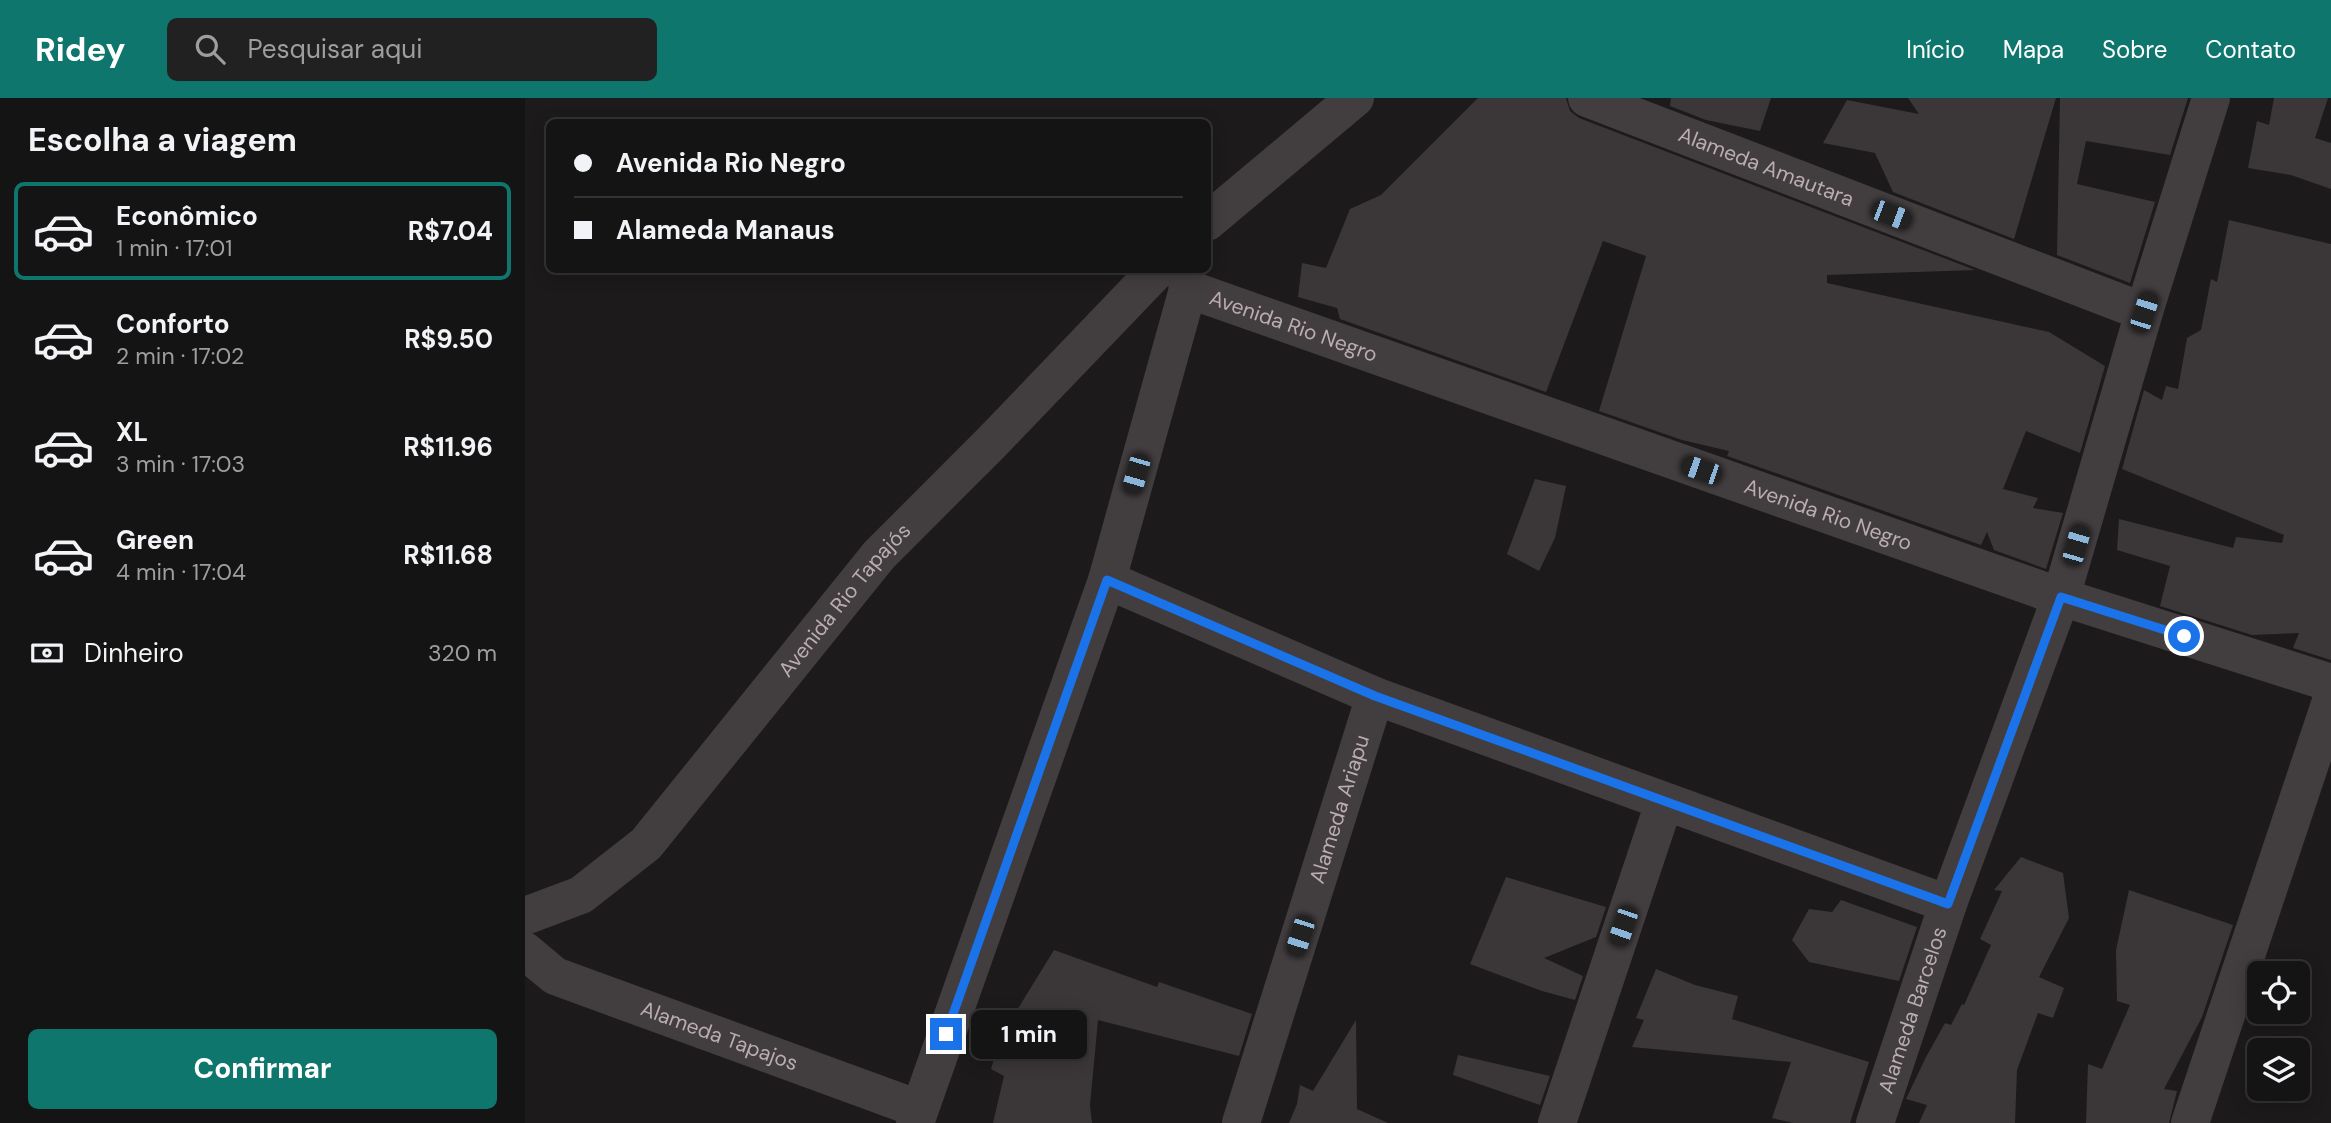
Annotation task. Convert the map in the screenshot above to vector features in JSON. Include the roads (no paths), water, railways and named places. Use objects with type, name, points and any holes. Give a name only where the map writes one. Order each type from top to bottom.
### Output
[{"type":"street","points":[[1211,219],[1355,98]]},
{"type":"street","name":"Alameda Amautara","points":[[1587,98],[2144,312]]},
{"type":"street","name":"Alameda Barcelos","points":[[1875,1123],[1948,904],[2061,597],[2144,312],[2211,98]]},
{"type":"street","points":[[917,1116],[1107,580],[1177,276]]},
{"type":"street","name":"Avenida Rio Negro","points":[[1177,276],[2061,597],[2331,684]]},
{"type":"street","name":"Avenida Rio Tapajós","points":[[525,916],[581,895],[646,844],[879,555],[992,442],[1177,276]]},
{"type":"street","points":[[1107,580],[1375,696],[1948,904]]},
{"type":"street","name":"Alameda Ariapu","points":[[1241,1123],[1375,696]]},
{"type":"street","points":[[2190,1123],[2331,701]]},
{"type":"street","points":[[1557,1123],[1664,803]]},
{"type":"street","name":"Alameda Tapajos","points":[[525,951],[555,976],[917,1116]]}]
